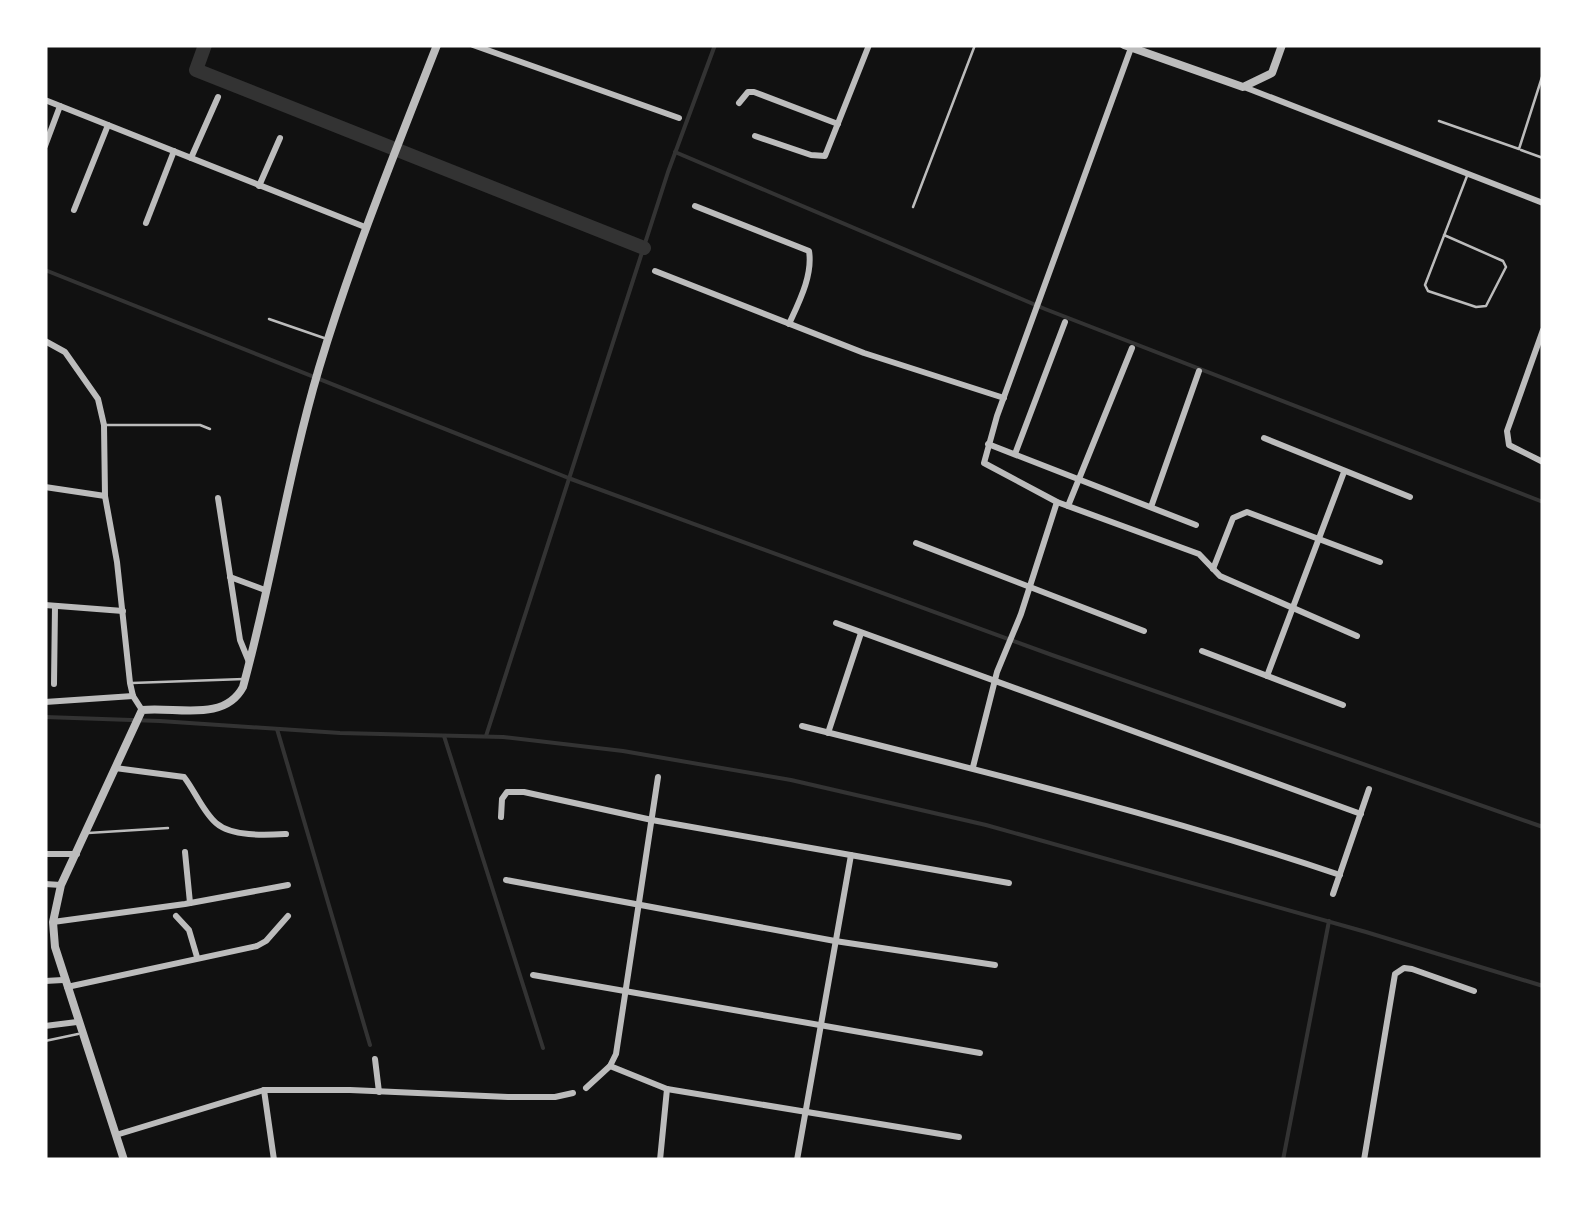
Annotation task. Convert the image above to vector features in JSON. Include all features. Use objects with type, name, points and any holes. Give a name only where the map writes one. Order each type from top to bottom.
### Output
[{"type":"street","points":[[141,710],[212,710],[237,699],[320,366],[365,227],[437,45]]},
{"type":"street","points":[[473,45],[679,118]]},
{"type":"street","points":[[755,136],[822,157],[832,145],[870,45]]},
{"type":"street","points":[[1243,87],[1272,73],[1282,45]]},
{"type":"street","points":[[1357,636],[1213,570],[1208,560],[1198,554],[1057,502],[984,463],[1128,46],[1543,203]]},
{"type":"street","points":[[739,103],[748,92],[754,92],[838,124]]},
{"type":"street","points":[[191,158],[218,96]]},
{"type":"street","points":[[45,100],[365,227]]},
{"type":"street","points":[[45,146],[60,106]]},
{"type":"street","points":[[74,210],[108,125]]},
{"type":"street","points":[[259,186],[280,138]]},
{"type":"street","points":[[146,223],[174,151]]},
{"type":"street","points":[[695,206],[810,251],[802,292],[789,324]]},
{"type":"street","points":[[654,271],[921,373],[1004,398]]},
{"type":"street","points":[[1015,454],[1065,322]]},
{"type":"street","points":[[1543,330],[1507,431],[1509,445],[1543,462]]},
{"type":"street","points":[[45,341],[65,352],[98,399],[104,425],[105,496],[130,683],[141,710]]},
{"type":"street","points":[[1068,506],[1132,348]]},
{"type":"street","points":[[1151,508],[1198,372]]},
{"type":"street","points":[[1264,438],[1410,497]]},
{"type":"street","points":[[988,444],[1196,525]]},
{"type":"street","points":[[1267,676],[1344,472]]},
{"type":"street","points":[[45,487],[105,496]]},
{"type":"street","points":[[218,498],[240,640],[249,662]]},
{"type":"street","points":[[973,767],[995,681],[1057,502]]},
{"type":"street","points":[[1213,570],[1232,518],[1247,512],[1380,562]]},
{"type":"street","points":[[916,543],[1144,631]]},
{"type":"street","points":[[230,577],[265,590]]},
{"type":"street","points":[[45,605],[123,612]]},
{"type":"street","points":[[54,684],[55,606]]},
{"type":"street","points":[[836,624],[1361,814]]},
{"type":"street","points":[[828,733],[861,633]]},
{"type":"street","points":[[1202,651],[1342,705]]},
{"type":"street","points":[[45,702],[133,696]]},
{"type":"street","points":[[124,1160],[64,984],[54,947],[53,922],[61,884],[141,710]]},
{"type":"street","points":[[802,726],[973,767],[1255,846],[1340,875]]},
{"type":"street","points":[[115,768],[184,777],[211,818],[223,828],[263,835],[286,834]]},
{"type":"street","points":[[586,1088],[610,1066],[620,1037],[658,777]]},
{"type":"street","points":[[1333,894],[1369,789]]},
{"type":"street","points":[[502,816],[506,792],[524,792],[652,820],[1009,883]]},
{"type":"street","points":[[185,852],[190,903]]},
{"type":"street","points":[[45,854],[77,854]]},
{"type":"street","points":[[797,1160],[851,855]]},
{"type":"street","points":[[506,880],[835,941],[994,965]]},
{"type":"street","points":[[45,884],[61,884]]},
{"type":"street","points":[[53,922],[190,903],[288,884]]},
{"type":"street","points":[[176,916],[189,930],[197,957]]},
{"type":"street","points":[[45,982],[64,984],[257,946],[288,916]]},
{"type":"street","points":[[1364,1160],[1395,974],[1404,968],[1412,969],[1474,990]]},
{"type":"street","points":[[533,976],[980,1053]]},
{"type":"street","points":[[45,1026],[77,1022]]},
{"type":"street","points":[[375,1059],[379,1092]]},
{"type":"street","points":[[610,1066],[666,1090],[959,1137]]},
{"type":"street","points":[[116,1135],[264,1090],[508,1098],[573,1093]]},
{"type":"street","points":[[264,1090],[274,1160]]},
{"type":"street","points":[[660,1160],[666,1090]]},
{"type":"lane","points":[[913,207],[976,45]]},
{"type":"lane","points":[[1519,149],[1543,74]]},
{"type":"lane","points":[[1439,121],[1543,158]]},
{"type":"lane","points":[[1444,235],[1503,261],[1506,267],[1486,306],[1476,307],[1428,291],[1425,284],[1468,173]]},
{"type":"lane","points":[[269,319],[330,340]]},
{"type":"lane","points":[[104,425],[200,425],[210,429]]},
{"type":"lane","points":[[130,683],[245,679]]},
{"type":"lane","points":[[86,833],[168,828]]},
{"type":"lane","points":[[45,1041],[80,1033]]},
{"type":"waterway","points":[[205,45],[196,70],[644,248]]},
{"type":"waterway","points":[[486,736],[668,172],[715,45]]},
{"type":"waterway","points":[[675,152],[1045,309],[1543,502]]},
{"type":"waterway","points":[[45,270],[571,479],[1052,655],[1543,827]]},
{"type":"waterway","points":[[45,717],[340,733],[503,737],[623,751],[791,780],[986,825],[1543,986]]},
{"type":"waterway","points":[[277,729],[370,1045]]},
{"type":"waterway","points":[[444,736],[543,1048]]},
{"type":"waterway","points":[[1283,1160],[1329,921]]}]
